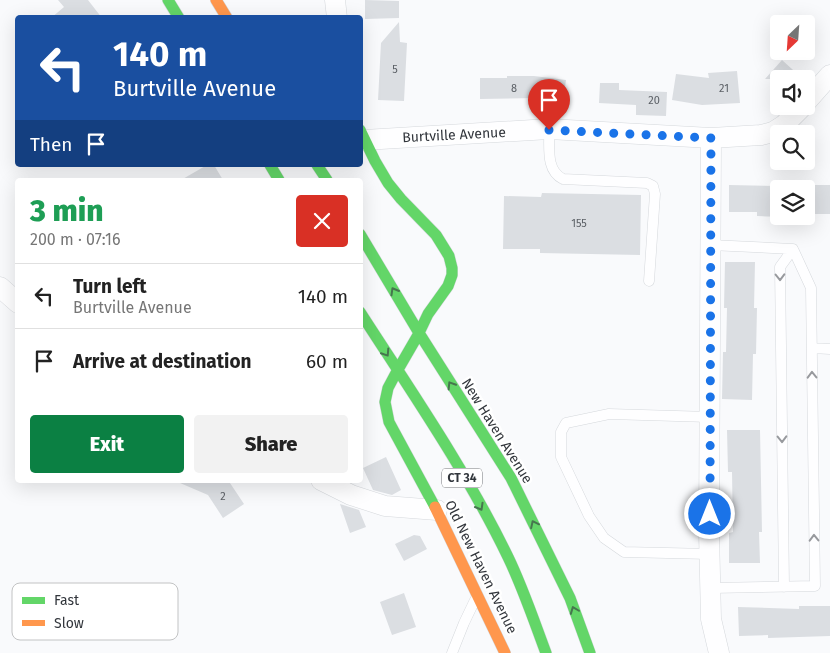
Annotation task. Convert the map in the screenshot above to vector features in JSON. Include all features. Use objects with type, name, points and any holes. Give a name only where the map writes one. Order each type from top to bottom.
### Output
[{"type":"main road","points":[[168,0],[177,15]]},
{"type":"main road","points":[[216,0],[225,15]]},
{"type":"main road","name":"Old New Haven Avenue","points":[[363,137],[382,174],[394,192],[434,234],[444,246],[449,258],[452,269],[450,282],[446,291],[431,310],[398,370],[386,394],[385,408],[389,422],[437,510],[505,653]]},
{"type":"main road","points":[[271,167],[278,178]]},
{"type":"main road","points":[[319,167],[326,178]]},
{"type":"main road","name":"New Haven Avenue","points":[[363,239],[419,333],[511,478],[570,598],[590,653]]},
{"type":"main road","name":"CT 34","points":[[363,317],[398,370],[502,545],[531,611],[546,653]]},
{"type":"street","points":[[335,0],[337,15]]},
{"type":"street","points":[[815,92],[830,75]]},
{"type":"street","name":"Burtville Avenue","points":[[363,135],[549,130],[711,138],[761,135],[773,132],[794,115]]},
{"type":"street","points":[[711,138],[711,619],[719,653]]},
{"type":"street","points":[[0,287],[15,300]]},
{"type":"street","points":[[327,483],[351,495],[385,506],[437,510]]},
{"type":"lane","points":[[549,130],[550,165],[558,176],[562,178],[647,183],[653,186],[656,194],[649,281]]},
{"type":"lane","points":[[710,245],[793,249]]},
{"type":"lane","points":[[711,588],[815,586],[811,288],[793,249]]},
{"type":"lane","points":[[784,587],[780,267],[793,249]]},
{"type":"lane","points":[[812,348],[830,348]]},
{"type":"lane","points":[[710,417],[609,414],[566,423],[561,432],[561,457],[589,516],[604,538],[616,548],[624,552],[710,554]]},
{"type":"lane","points":[[452,653],[464,622],[478,595]]},
{"type":"building","points":[[58,0],[88,0],[100,15],[55,15],[64,7]]},
{"type":"building","points":[[365,0],[399,1],[399,18],[365,19]]},
{"type":"building","points":[[399,22],[400,42],[407,43],[404,101],[378,100],[381,43]]},
{"type":"building","points":[[782,60],[793,70],[773,70]]},
{"type":"building","points":[[737,71],[740,103],[702,105],[672,100],[676,74],[709,78],[708,73]]},
{"type":"building","points":[[507,76],[534,76],[566,80],[563,102],[536,98],[480,99],[480,78],[507,78]]},
{"type":"building","points":[[600,83],[619,83],[619,90],[667,92],[666,116],[636,115],[636,105],[599,103]]},
{"type":"building","points":[[204,167],[215,167],[222,178],[184,178]]},
{"type":"building","points":[[729,185],[770,186],[770,217],[757,216],[757,212],[729,212]]},
{"type":"building","points":[[815,185],[830,185],[830,214],[815,214]]},
{"type":"building","points":[[542,193],[641,195],[640,255],[540,253],[540,249],[503,249],[504,196],[541,197]]},
{"type":"building","points":[[725,262],[755,262],[756,354],[753,354],[752,400],[722,399],[723,352],[726,352],[727,308],[724,308]]},
{"type":"building","points":[[727,430],[760,430],[762,532],[759,532],[760,563],[729,563],[729,533],[733,532],[732,472],[728,472]]},
{"type":"building","points":[[386,457],[401,490],[392,495],[373,490],[363,468]]},
{"type":"building","points":[[180,483],[230,483],[244,504],[223,518],[208,495]]},
{"type":"building","points":[[340,504],[359,510],[366,527],[350,533]]},
{"type":"building","points":[[414,535],[420,536],[427,549],[404,561],[395,544]]},
{"type":"building","points":[[404,593],[416,627],[392,635],[380,602]]},
{"type":"building","points":[[799,606],[830,606],[830,636],[768,638],[768,635],[739,636],[738,607],[799,609]]},
{"type":"traffic: fast","points":[[168,0],[177,15]]},
{"type":"traffic: fast","points":[[363,136],[388,183],[436,235],[449,256],[452,268],[452,275],[448,286],[428,314],[388,388],[385,402],[389,422],[435,507]]},
{"type":"traffic: fast","points":[[271,167],[278,178]]},
{"type":"traffic: fast","points":[[318,167],[326,178]]},
{"type":"traffic: fast","points":[[363,239],[419,333],[511,478],[570,598],[590,653]]},
{"type":"traffic: fast","points":[[363,317],[438,432],[492,525],[519,581],[546,653]]},
{"type":"traffic: slow","points":[[216,0],[225,15]]},
{"type":"traffic: slow","points":[[435,507],[505,653]]},
{"type":"route","points":[[549,130],[711,138],[710,514]]}]
